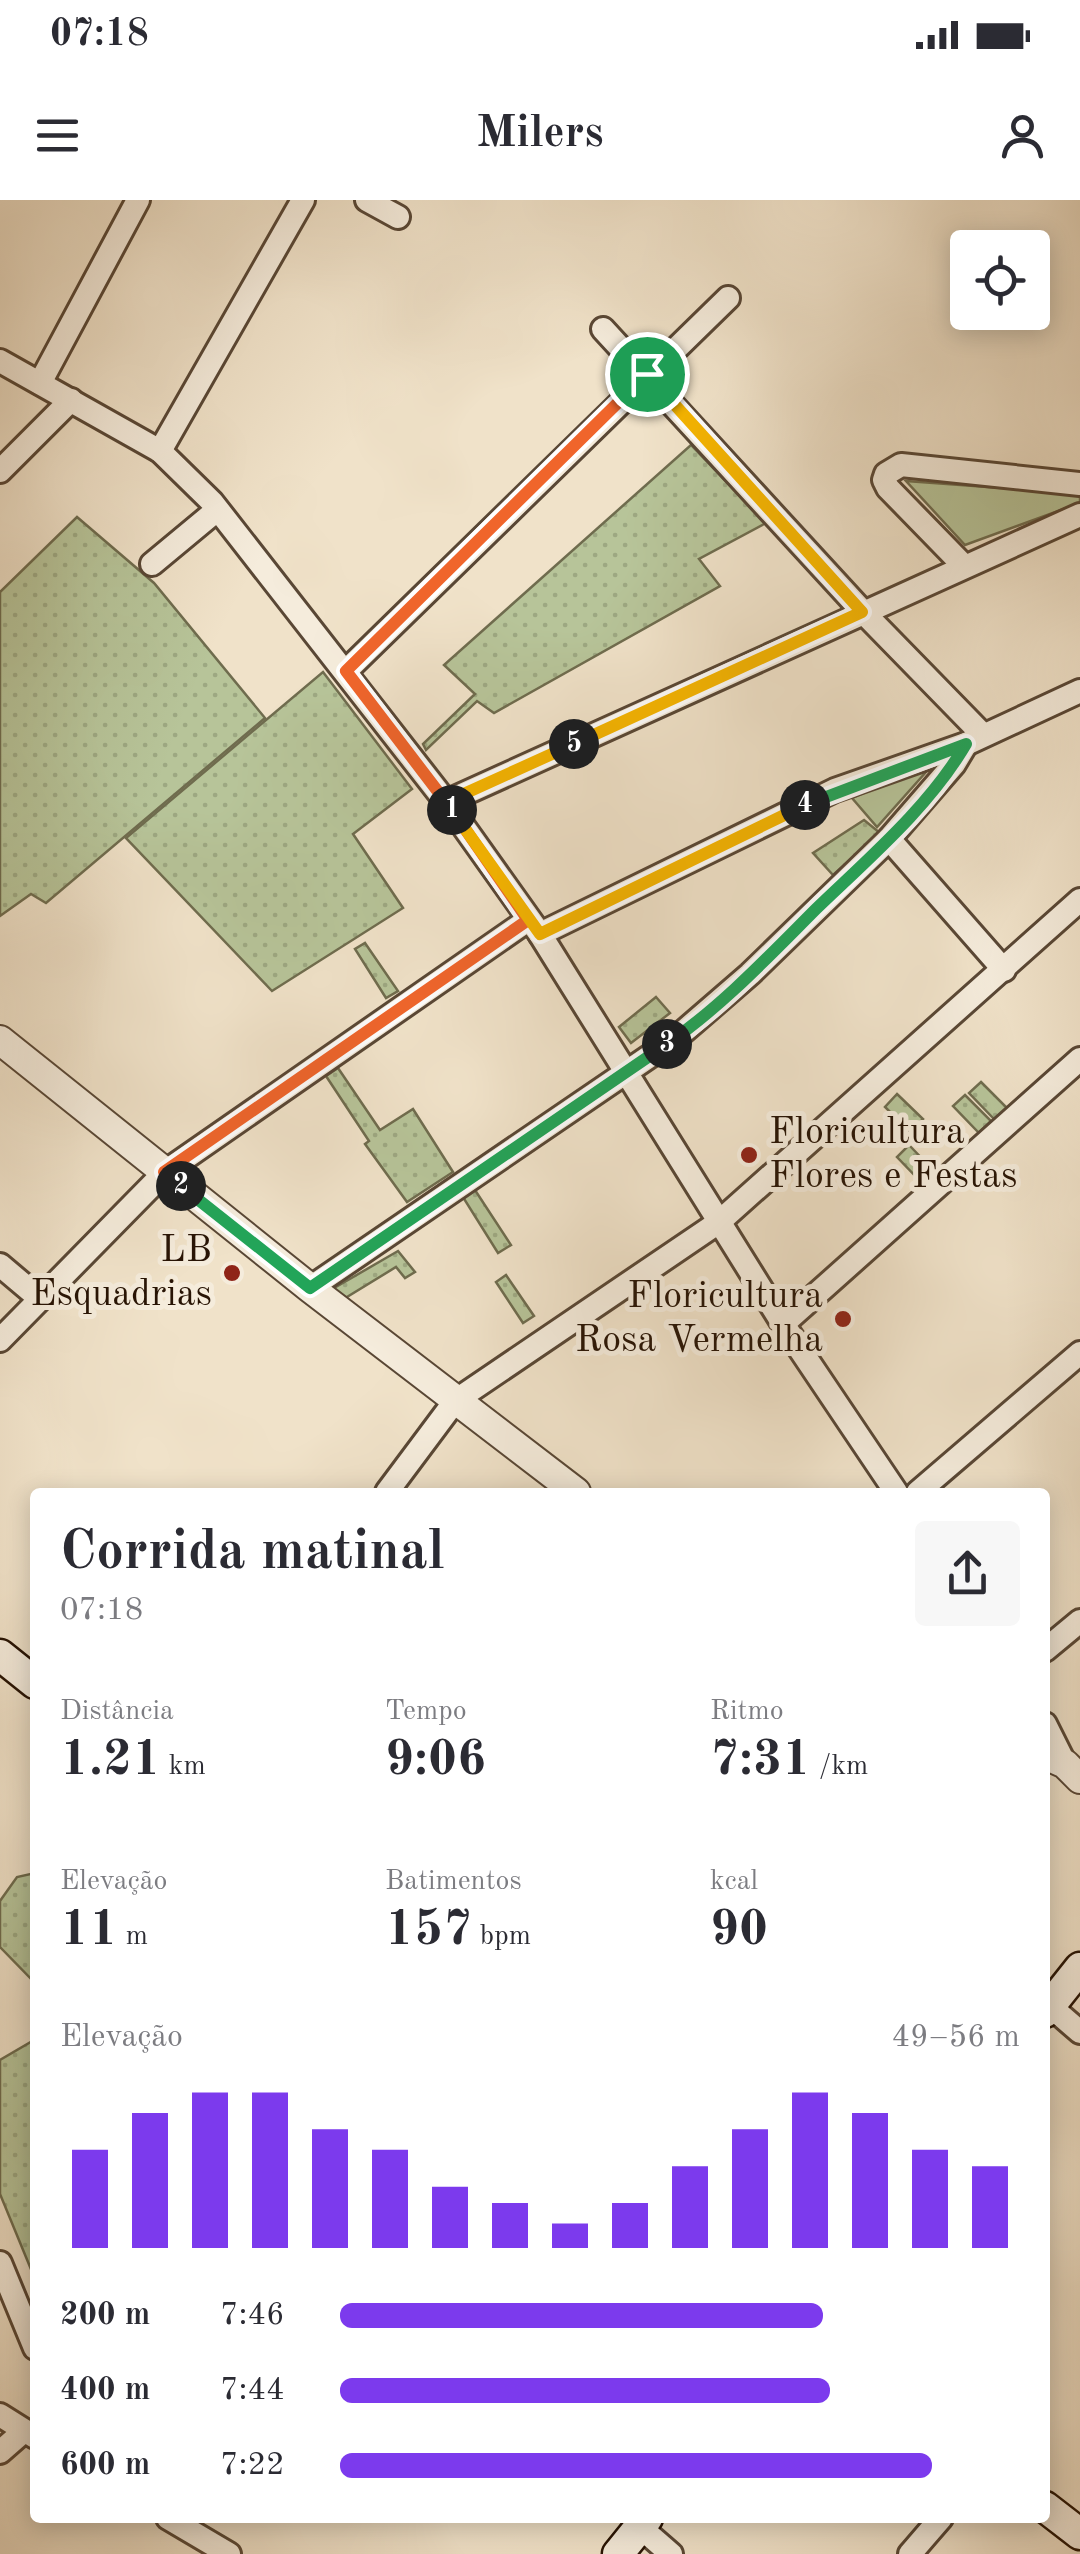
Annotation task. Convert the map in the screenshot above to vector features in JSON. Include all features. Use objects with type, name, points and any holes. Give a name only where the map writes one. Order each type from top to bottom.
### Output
[{"type":"main road","points":[[0,1655],[30,1678]]},
{"type":"main road","points":[[1050,2005],[1080,1968]]},
{"type":"main road","points":[[1050,2511],[1080,2534]]},
{"type":"main road","points":[[618,2554],[643,2523]]},
{"type":"street","points":[[40,383],[138,200]]},
{"type":"street","points":[[160,452],[303,200]]},
{"type":"street","points":[[367,200],[398,217]]},
{"type":"street","points":[[346,671],[728,298]]},
{"type":"street","points":[[603,329],[974,739]]},
{"type":"street","points":[[0,361],[160,452],[217,510],[346,671],[446,802],[534,927],[783,1324],[893,1488]]},
{"type":"street","points":[[0,471],[70,400]]},
{"type":"street","points":[[964,566],[888,488],[884,480],[892,468],[901,464],[1080,484]]},
{"type":"street","points":[[152,564],[217,510]]},
{"type":"street","points":[[446,802],[1080,515]]},
{"type":"street","points":[[0,1340],[164,1172],[534,927],[835,790],[974,739],[1080,691]]},
{"type":"street","points":[[310,1288],[675,1039],[750,974],[889,839],[974,739]]},
{"type":"street","points":[[889,839],[1004,970]]},
{"type":"street","points":[[390,1488],[456,1401],[720,1222],[1080,900]]},
{"type":"street","points":[[0,1040],[560,1488]]},
{"type":"street","points":[[783,1324],[1080,1059]]},
{"type":"street","points":[[0,1265],[38,1298]]},
{"type":"street","points":[[923,1488],[1080,1352]]},
{"type":"street","points":[[1050,1646],[1080,1621]]},
{"type":"street","points":[[1050,1733],[1067,1763]]},
{"type":"street","points":[[1050,2011],[1080,2032]]},
{"type":"street","points":[[0,2262],[30,2336]]},
{"type":"street","points":[[0,2416],[30,2434],[0,2452]]},
{"type":"street","points":[[176,2523],[229,2554]]},
{"type":"street","points":[[645,2523],[672,2554]]},
{"type":"street","points":[[910,2554],[938,2523]]},
{"type":"green space","points":[[691,445],[766,523],[699,559],[720,586],[494,713],[477,701],[426,750],[423,744],[475,694],[444,665]]},
{"type":"green space","points":[[906,481],[1080,494],[1080,503],[965,545]]},
{"type":"green space","points":[[77,517],[154,583],[265,718],[46,903],[31,894],[0,916],[0,592]]},
{"type":"green space","points":[[323,672],[412,789],[353,834],[403,908],[272,991],[126,838]]},
{"type":"green space","points":[[935,762],[877,827],[852,798]]},
{"type":"green space","points":[[864,820],[880,833],[833,875],[813,853]]},
{"type":"green space","points":[[365,943],[398,991],[386,998],[355,949]]},
{"type":"green space","points":[[656,997],[670,1013],[631,1043],[619,1027]]},
{"type":"green space","points":[[338,1068],[380,1130],[413,1109],[453,1172],[407,1202],[365,1144],[369,1141],[326,1076]]},
{"type":"green space","points":[[981,1082],[1007,1108],[995,1120],[969,1093]]},
{"type":"green space","points":[[897,1094],[923,1119],[910,1132],[885,1107]]},
{"type":"green space","points":[[965,1095],[991,1121],[979,1133],[953,1106]]},
{"type":"green space","points":[[909,1145],[934,1171],[922,1183],[897,1157]]},
{"type":"green space","points":[[473,1187],[511,1245],[498,1253],[461,1194]]},
{"type":"green space","points":[[398,1251],[415,1272],[405,1278],[396,1267],[342,1300],[329,1291]]},
{"type":"green space","points":[[506,1275],[534,1316],[523,1323],[496,1282]]},
{"type":"green space","points":[[30,1874],[30,1978],[0,1947],[0,1901],[17,1877]]},
{"type":"green space","points":[[30,2042],[30,2267],[0,2194],[0,2060]]},
{"type":"place","name":"Floricultura Flores e Festas","points":[[749,1155]]},
{"type":"place","name":"LB Esquadrias","points":[[232,1273]]},
{"type":"place","name":"Floricultura Rosa Vermelha","points":[[843,1319]]},
{"type":"route","points":[[647,374],[346,671],[446,802],[528,920],[164,1172],[310,1288],[675,1039],[750,974],[889,839],[954,764],[966,744],[835,790],[540,934],[446,802],[862,612],[647,374]]}]
